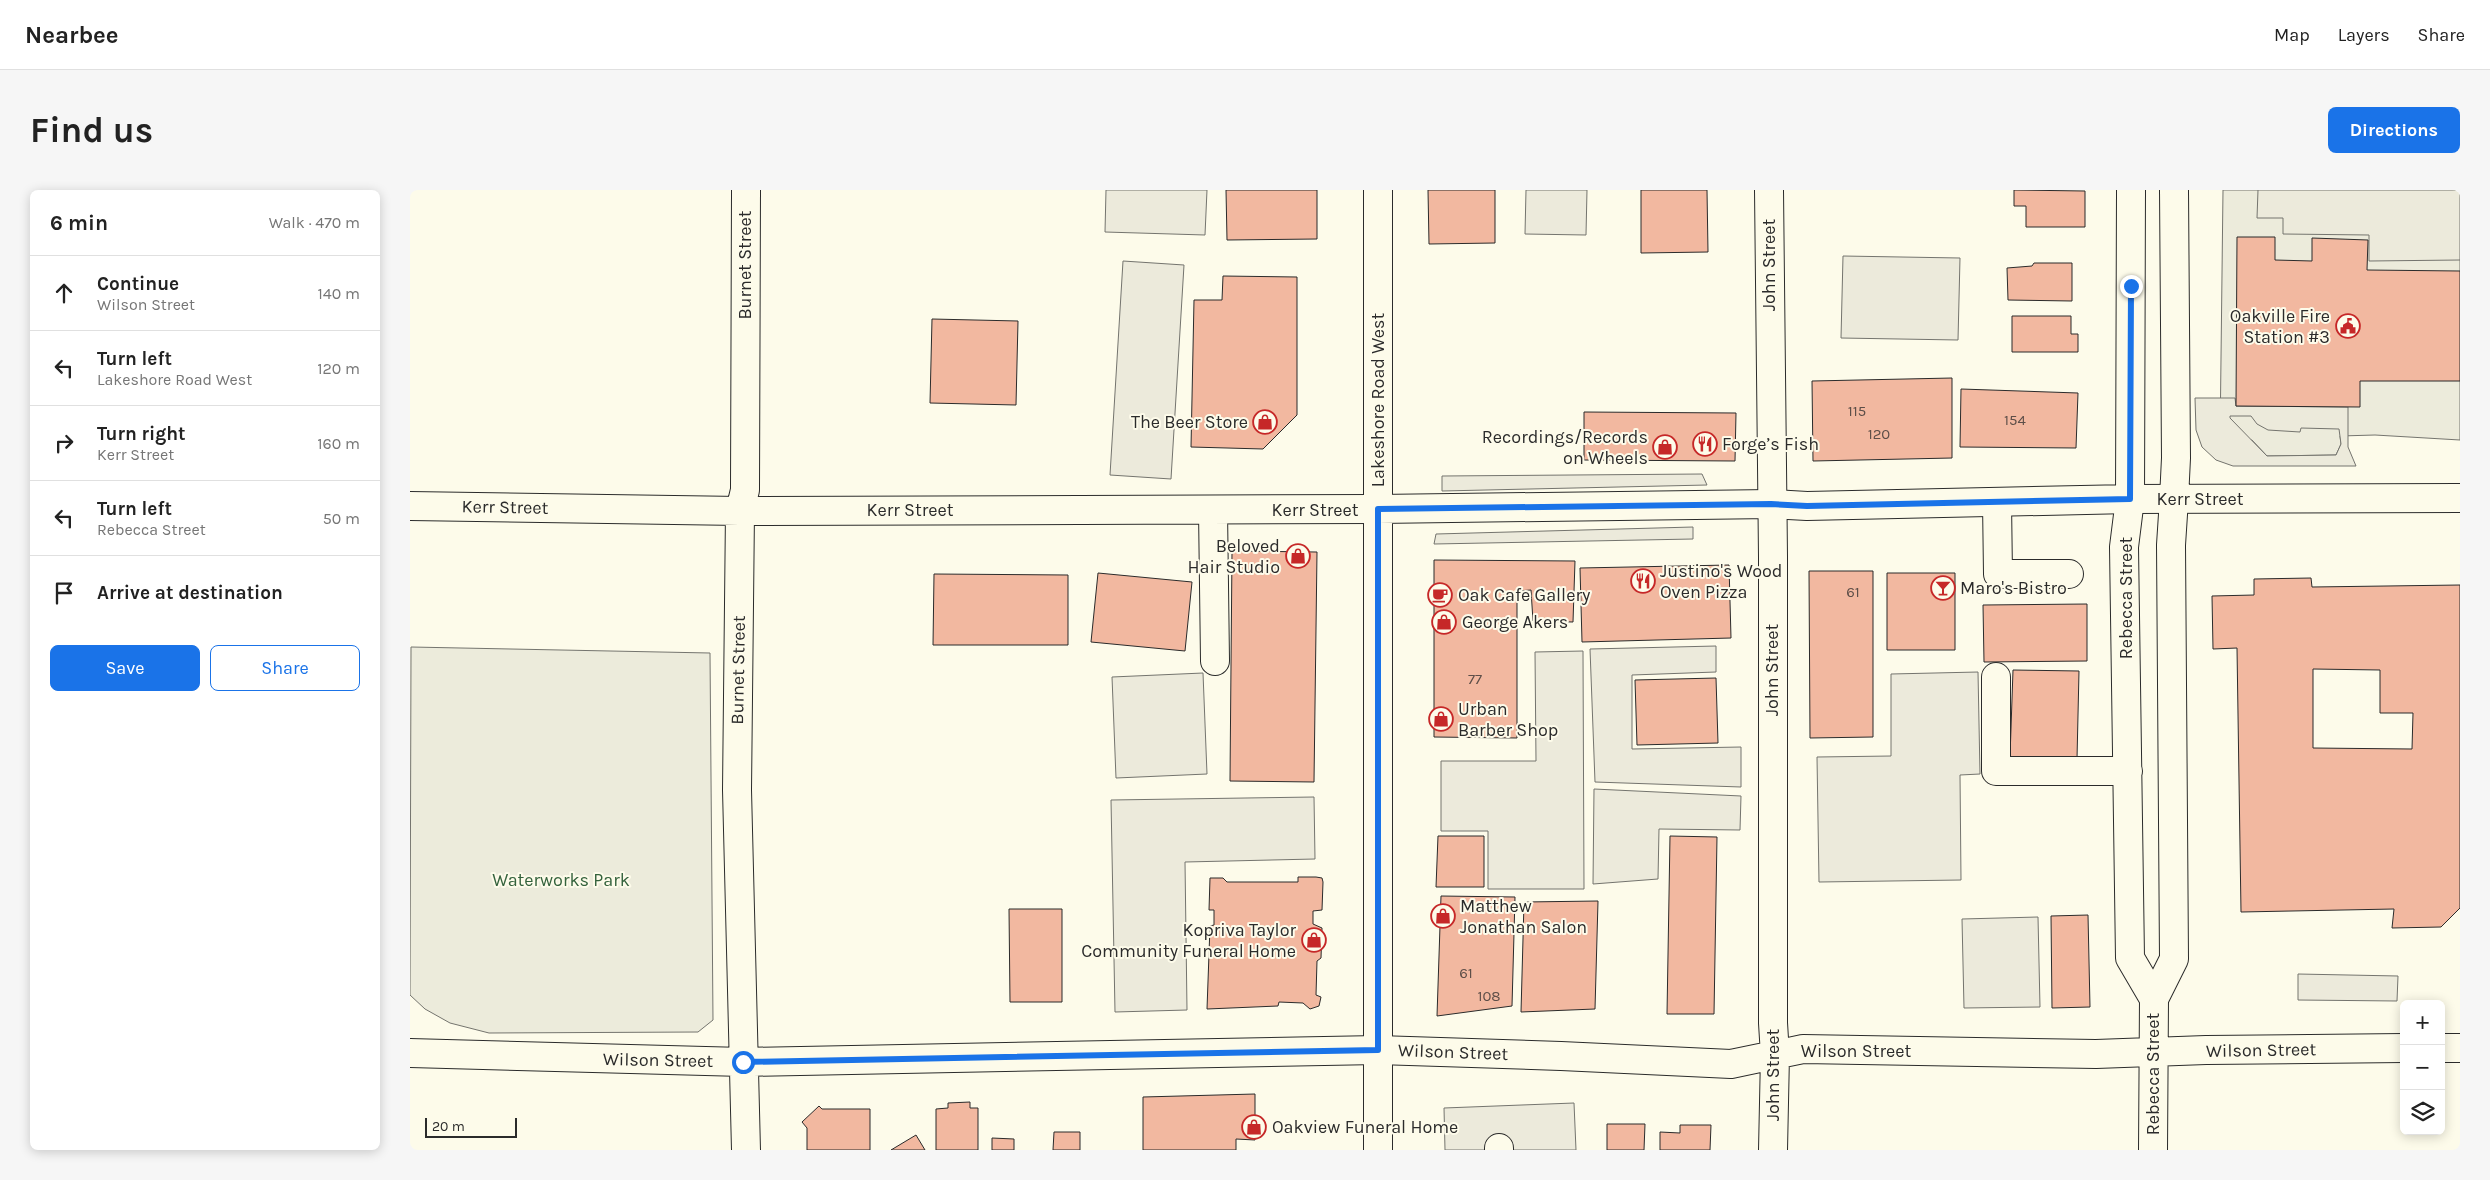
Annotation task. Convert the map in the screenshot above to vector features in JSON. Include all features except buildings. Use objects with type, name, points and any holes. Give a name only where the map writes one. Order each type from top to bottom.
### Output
[{"type":"street","name":"Burnet Street","points":[[746,190],[745,490],[740,511],[737,790],[746,1150]]},
{"type":"street","name":"Lakeshore Road West","points":[[1378,190],[1378,1150]]},
{"type":"street","name":"John Street","points":[[1769,190],[1775,1055],[1773,1150]]},
{"type":"street","name":"Rebecca Street","points":[[2131,190],[2130,499],[2124,547],[2130,958],[2154,999]]},
{"type":"street","name":"Rebecca Street","points":[[2153,1150],[2154,999],[2174,959],[2170,545],[2176,458],[2174,190]]},
{"type":"street","name":"Kerr Street","points":[[410,506],[740,511],[1213,510],[1771,504],[1807,506],[2130,499],[2460,498]]},
{"type":"street","points":[[1997,502],[1998,574],[2068,574]]},
{"type":"street","points":[[1213,510],[1216,662]]},
{"type":"street","points":[[1996,677],[1996,771],[2128,771]]},
{"type":"street","name":"Wilson Street","points":[[416,1047],[743,1062],[1378,1050],[1731,1064],[1803,1049],[2096,1054],[2400,1048]]},
{"type":"street","points":[[2445,1048],[2460,1048]]},
{"type":"green space","points":[[2223,190],[2460,190],[2460,440],[2375,435],[2340,436],[2341,444],[2336,455],[2267,456],[2252,440],[2220,442]]},
{"type":"green space","name":"Waterworks Park","points":[[411,647],[710,653],[713,1020],[698,1032],[489,1033],[450,1023],[425,1009],[410,995]]},
{"type":"shaded area","points":[[1106,190],[1207,190],[1205,235],[1105,232]]},
{"type":"shaded area","points":[[1526,190],[1587,190],[1586,235],[1525,234]]},
{"type":"shaded area","points":[[2258,190],[2460,190],[2460,260],[2369,261],[2369,235],[2283,234],[2283,218],[2257,218]]},
{"type":"shaded area","points":[[1843,256],[1960,258],[1958,340],[1841,338]]},
{"type":"shaded area","points":[[1123,261],[1184,265],[1171,479],[1110,475]]},
{"type":"shaded area","points":[[2195,398],[2235,398],[2236,406],[2348,407],[2348,447],[2356,466],[2233,466],[2216,460],[2202,447],[2196,430]],"holes":[[[2230,416],[2251,416],[2257,424],[2268,430],[2300,432],[2301,428],[2339,429],[2341,444],[2336,455],[2267,456],[2230,418]]]},
{"type":"shaded area","points":[[1702,474],[1707,485],[1442,491],[1442,476]]},
{"type":"shaded area","points":[[1693,527],[1693,539],[1434,544],[1436,534]]},
{"type":"shaded area","points":[[1716,646],[1716,672],[1632,675],[1632,749],[1741,747],[1741,787],[1595,782],[1590,649]]},
{"type":"shaded area","points":[[1583,651],[1584,889],[1488,889],[1488,831],[1441,831],[1441,761],[1536,761],[1535,652]]},
{"type":"shaded area","points":[[1978,672],[1980,774],[1960,775],[1961,880],[1819,882],[1817,757],[1891,756],[1891,674]]},
{"type":"shaded area","points":[[1203,673],[1207,774],[1116,778],[1112,677]]},
{"type":"shaded area","points":[[1594,789],[1741,796],[1740,830],[1659,829],[1658,879],[1593,884]]},
{"type":"shaded area","points":[[1314,797],[1315,859],[1185,862],[1187,1010],[1115,1012],[1111,800]]},
{"type":"shaded area","points":[[2038,917],[2040,1007],[1964,1008],[1962,919]]},
{"type":"shaded area","points":[[2298,974],[2398,976],[2397,1001],[2298,1000]]},
{"type":"shaded area","points":[[1574,1103],[1576,1150],[1445,1150],[1444,1108]]},
{"type":"place","name":"Oakville Fire Station #3","points":[[2348,326]]},
{"type":"place","name":"The Beer Store","points":[[1265,422]]},
{"type":"place","name":"Forge’s Fish","points":[[1705,444]]},
{"type":"place","name":"Recordings/Records on Wheels","points":[[1665,447]]},
{"type":"place","name":"Beloved Hair Studio","points":[[1298,556]]},
{"type":"place","name":"Justino's Wood Oven Pizza","points":[[1643,581]]},
{"type":"place","name":"Maro's Bistro","points":[[1943,588]]},
{"type":"place","name":"Oak Cafe Gallery","points":[[1440,595]]},
{"type":"place","name":"George Akers","points":[[1444,622]]},
{"type":"place","name":"Urban Barber Shop","points":[[1441,719]]},
{"type":"place","name":"Matthew Jonathan Salon","points":[[1443,916]]},
{"type":"place","name":"Kopriva Taylor Community Funeral Home","points":[[1314,940]]},
{"type":"place","name":"Oakview Funeral Home","points":[[1254,1127]]},
{"type":"route","points":[[743,1062],[1378,1050],[1378,509],[1771,504],[1807,506],[2130,499],[2131,286]]}]
